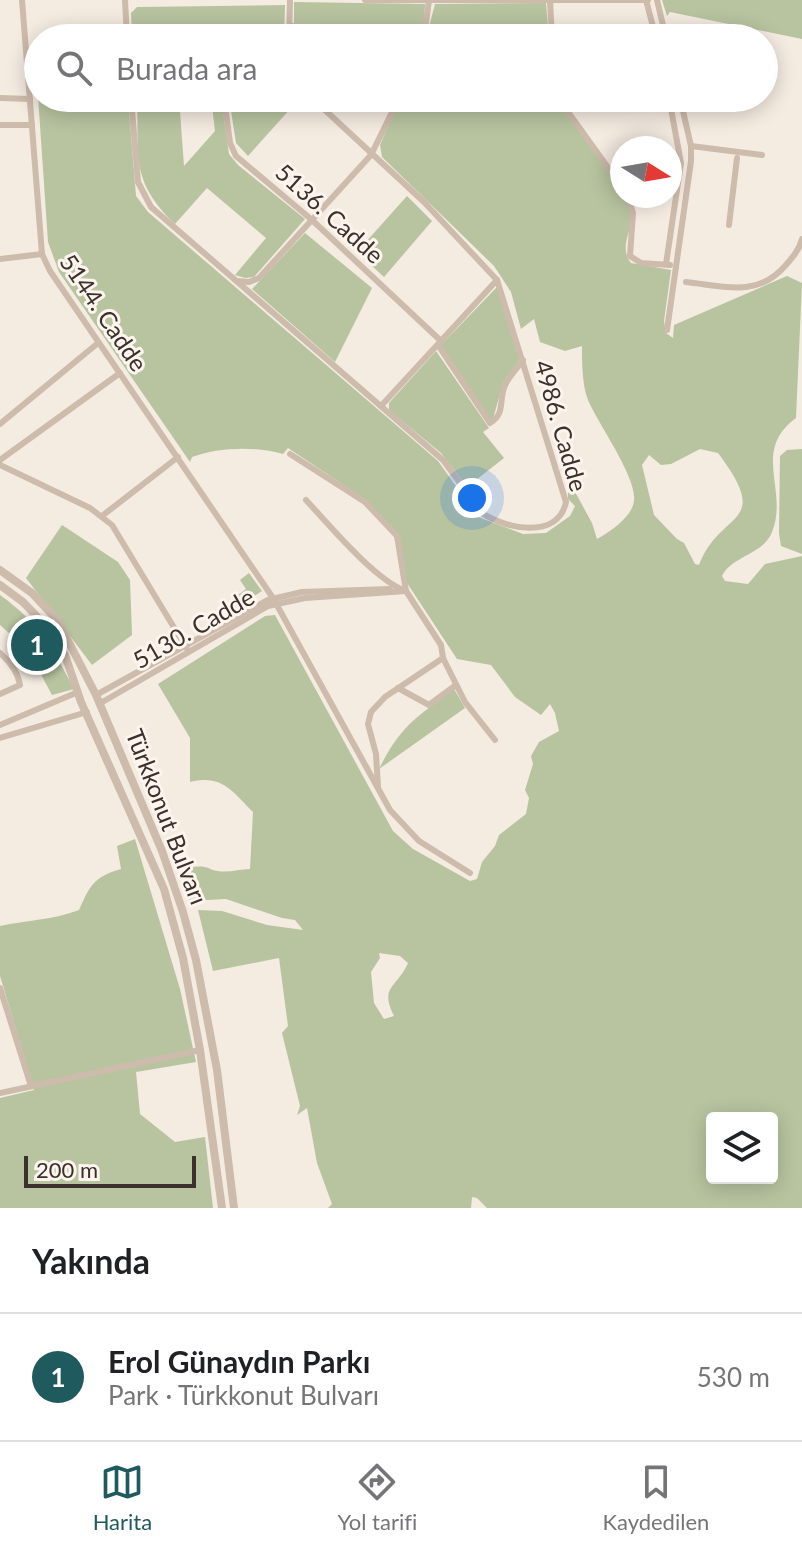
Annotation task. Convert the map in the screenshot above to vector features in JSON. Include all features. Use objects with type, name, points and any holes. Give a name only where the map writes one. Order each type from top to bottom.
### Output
[{"type":"street","name":"5144. Cadde","points":[[22,0],[24,24]]},
{"type":"street","points":[[125,0],[126,24]]},
{"type":"street","points":[[290,0],[290,24]]},
{"type":"street","points":[[365,0],[647,0],[653,24]]},
{"type":"street","points":[[427,24],[429,0]]},
{"type":"street","points":[[550,0],[551,24]]},
{"type":"street","points":[[657,0],[663,24]]},
{"type":"street","points":[[0,98],[24,99]]},
{"type":"street","name":"5144. Cadde","points":[[31,112],[42,254],[50,271],[274,601],[379,792],[398,820],[415,837],[470,873]]},
{"type":"street","name":"4986. Cadde","points":[[132,112],[138,182],[144,196],[172,227],[443,460],[482,513],[531,530],[554,521],[564,512],[566,502],[497,280],[417,195],[326,112]]},
{"type":"street","name":"5136. Cadde","points":[[226,112],[230,143],[236,156],[312,220],[440,343],[490,423],[494,422],[501,410],[504,387],[523,360]]},
{"type":"street","points":[[237,281],[249,282],[259,278],[371,155],[392,112]]},
{"type":"street","points":[[568,112],[610,170]]},
{"type":"street","points":[[666,264],[681,163],[672,112]]},
{"type":"street","points":[[667,330],[689,182],[691,146],[683,112]]},
{"type":"street","points":[[0,125],[32,125]]},
{"type":"street","points":[[691,146],[762,155]]},
{"type":"street","points":[[729,225],[737,158]]},
{"type":"street","points":[[632,208],[630,256],[641,263],[678,265]]},
{"type":"street","points":[[686,282],[746,288],[762,285],[775,277],[791,260],[802,239]]},
{"type":"street","points":[[0,259],[42,254]]},
{"type":"street","points":[[381,406],[497,280]]},
{"type":"street","points":[[0,424],[98,343]]},
{"type":"street","points":[[120,373],[0,463],[102,516],[112,525],[187,649]]},
{"type":"street","points":[[290,454],[365,502],[397,536],[406,591],[441,645],[443,658],[465,702],[495,740]]},
{"type":"street","points":[[102,516],[178,457]]},
{"type":"street","points":[[306,500],[374,569],[398,589],[406,591]]},
{"type":"street","name":"Türkkonut Bulvarı","points":[[0,570],[32,593],[58,621],[98,700],[162,851],[185,919],[217,1070],[234,1208]]},
{"type":"street","name":"Türkkonut Bulvarı","points":[[0,585],[23,602],[46,626],[65,655],[78,692],[164,889],[183,958],[200,1050],[222,1208]]},
{"type":"street","name":"5130. Cadde","points":[[98,700],[274,601],[302,592],[398,589]]},
{"type":"street","name":"5130. Cadde","points":[[274,601],[406,591]]},
{"type":"street","points":[[0,653],[12,664],[20,682],[20,685],[0,694]]},
{"type":"street","points":[[379,792],[376,754],[368,724],[371,712],[398,688],[443,658]]},
{"type":"street","points":[[398,688],[429,705],[456,685]]},
{"type":"street","points":[[0,725],[90,687]]},
{"type":"street","points":[[0,738],[87,712],[98,700]]},
{"type":"street","points":[[415,837],[421,830]]},
{"type":"street","points":[[0,988],[31,1086]]},
{"type":"street","points":[[0,1021],[9,1017]]},
{"type":"street","points":[[0,1093],[200,1050]]},
{"type":"green space","points":[[662,0],[802,0],[802,39],[778,34],[778,24],[729,24],[670,12],[667,16]]},
{"type":"green space","points":[[294,2],[425,4],[424,24],[294,24]]},
{"type":"green space","points":[[546,3],[548,24],[430,24],[435,4]]},
{"type":"green space","points":[[285,5],[284,24],[131,24],[131,13],[137,7]]},
{"type":"green space","points":[[39,112],[129,112],[136,196],[148,212],[438,461],[478,517],[523,534],[546,533],[570,516],[575,506],[568,499],[568,479],[592,523],[597,539],[629,513],[634,501],[633,491],[623,465],[588,400],[583,381],[582,346],[565,351],[540,342],[534,319],[521,329],[511,292],[494,266],[382,157],[380,145],[394,112],[565,112],[610,174],[610,208],[631,208],[626,251],[631,263],[671,270],[664,321],[666,333],[673,338],[674,325],[787,276],[802,283],[796,418],[783,431],[773,457],[777,501],[772,532],[762,546],[733,564],[722,576],[725,581],[748,584],[765,564],[802,556],[802,1208],[487,1208],[472,1197],[471,1208],[328,1208],[332,1204],[317,1163],[307,1108],[297,1115],[300,1106],[282,1033],[288,1026],[279,958],[213,971],[198,910],[222,911],[267,925],[303,930],[295,920],[226,899],[189,901],[184,876],[190,868],[205,867],[215,871],[250,869],[253,812],[218,782],[190,782],[190,738],[158,684],[265,616],[275,615],[393,831],[413,849],[470,881],[477,879],[482,862],[495,846],[499,835],[526,814],[529,798],[525,790],[533,764],[531,756],[539,742],[559,731],[550,704],[541,715],[515,697],[491,665],[457,659],[407,583],[398,534],[366,500],[288,448],[283,454],[249,449],[213,451],[192,457],[190,462],[59,272],[48,242]],"holes":[[[700,449],[718,453],[742,494],[742,506],[737,516],[708,547],[699,565],[695,564],[684,543],[654,515],[642,465],[649,455],[661,465],[671,464]],[[379,953],[400,956],[408,963],[389,993],[394,1016],[384,1019],[374,1003],[371,972],[380,958]]]},
{"type":"green space","points":[[137,112],[180,112],[184,166],[215,131],[213,112],[223,112],[229,154],[238,165],[305,219],[254,277],[235,275],[266,238],[207,188],[175,224],[150,194],[138,152]]},
{"type":"green space","points":[[231,112],[287,112],[248,156],[236,143]]},
{"type":"green space","points":[[407,196],[432,221],[384,277],[357,252]]},
{"type":"green space","points":[[305,233],[372,288],[335,362],[252,289]]},
{"type":"green space","points":[[497,287],[520,359],[503,383],[493,419],[489,419],[441,345]]},
{"type":"green space","points":[[436,351],[489,428],[483,432],[504,458],[467,487],[441,453],[389,410],[389,403]]},
{"type":"green space","points":[[802,449],[802,554],[781,546],[779,533],[780,456],[787,450]]},
{"type":"green space","points":[[62,525],[118,562],[130,580],[132,635],[92,665],[26,578]]},
{"type":"green space","points":[[249,573],[262,591],[238,607],[233,599],[246,589],[240,580]]},
{"type":"green space","points":[[0,595],[44,637],[74,689],[52,695],[28,650],[0,625]]},
{"type":"green space","points":[[454,689],[465,708],[379,769],[402,732]]},
{"type":"green space","points":[[135,839],[180,989],[196,1062],[136,1072],[140,1114],[175,1142],[205,1137],[213,1208],[0,1208],[0,1098],[34,1090],[0,976],[0,926],[79,910],[94,884],[104,875],[121,869],[117,846]]},
{"type":"place","name":"Erol Günaydın Parkı","points":[[37,645]]}]
